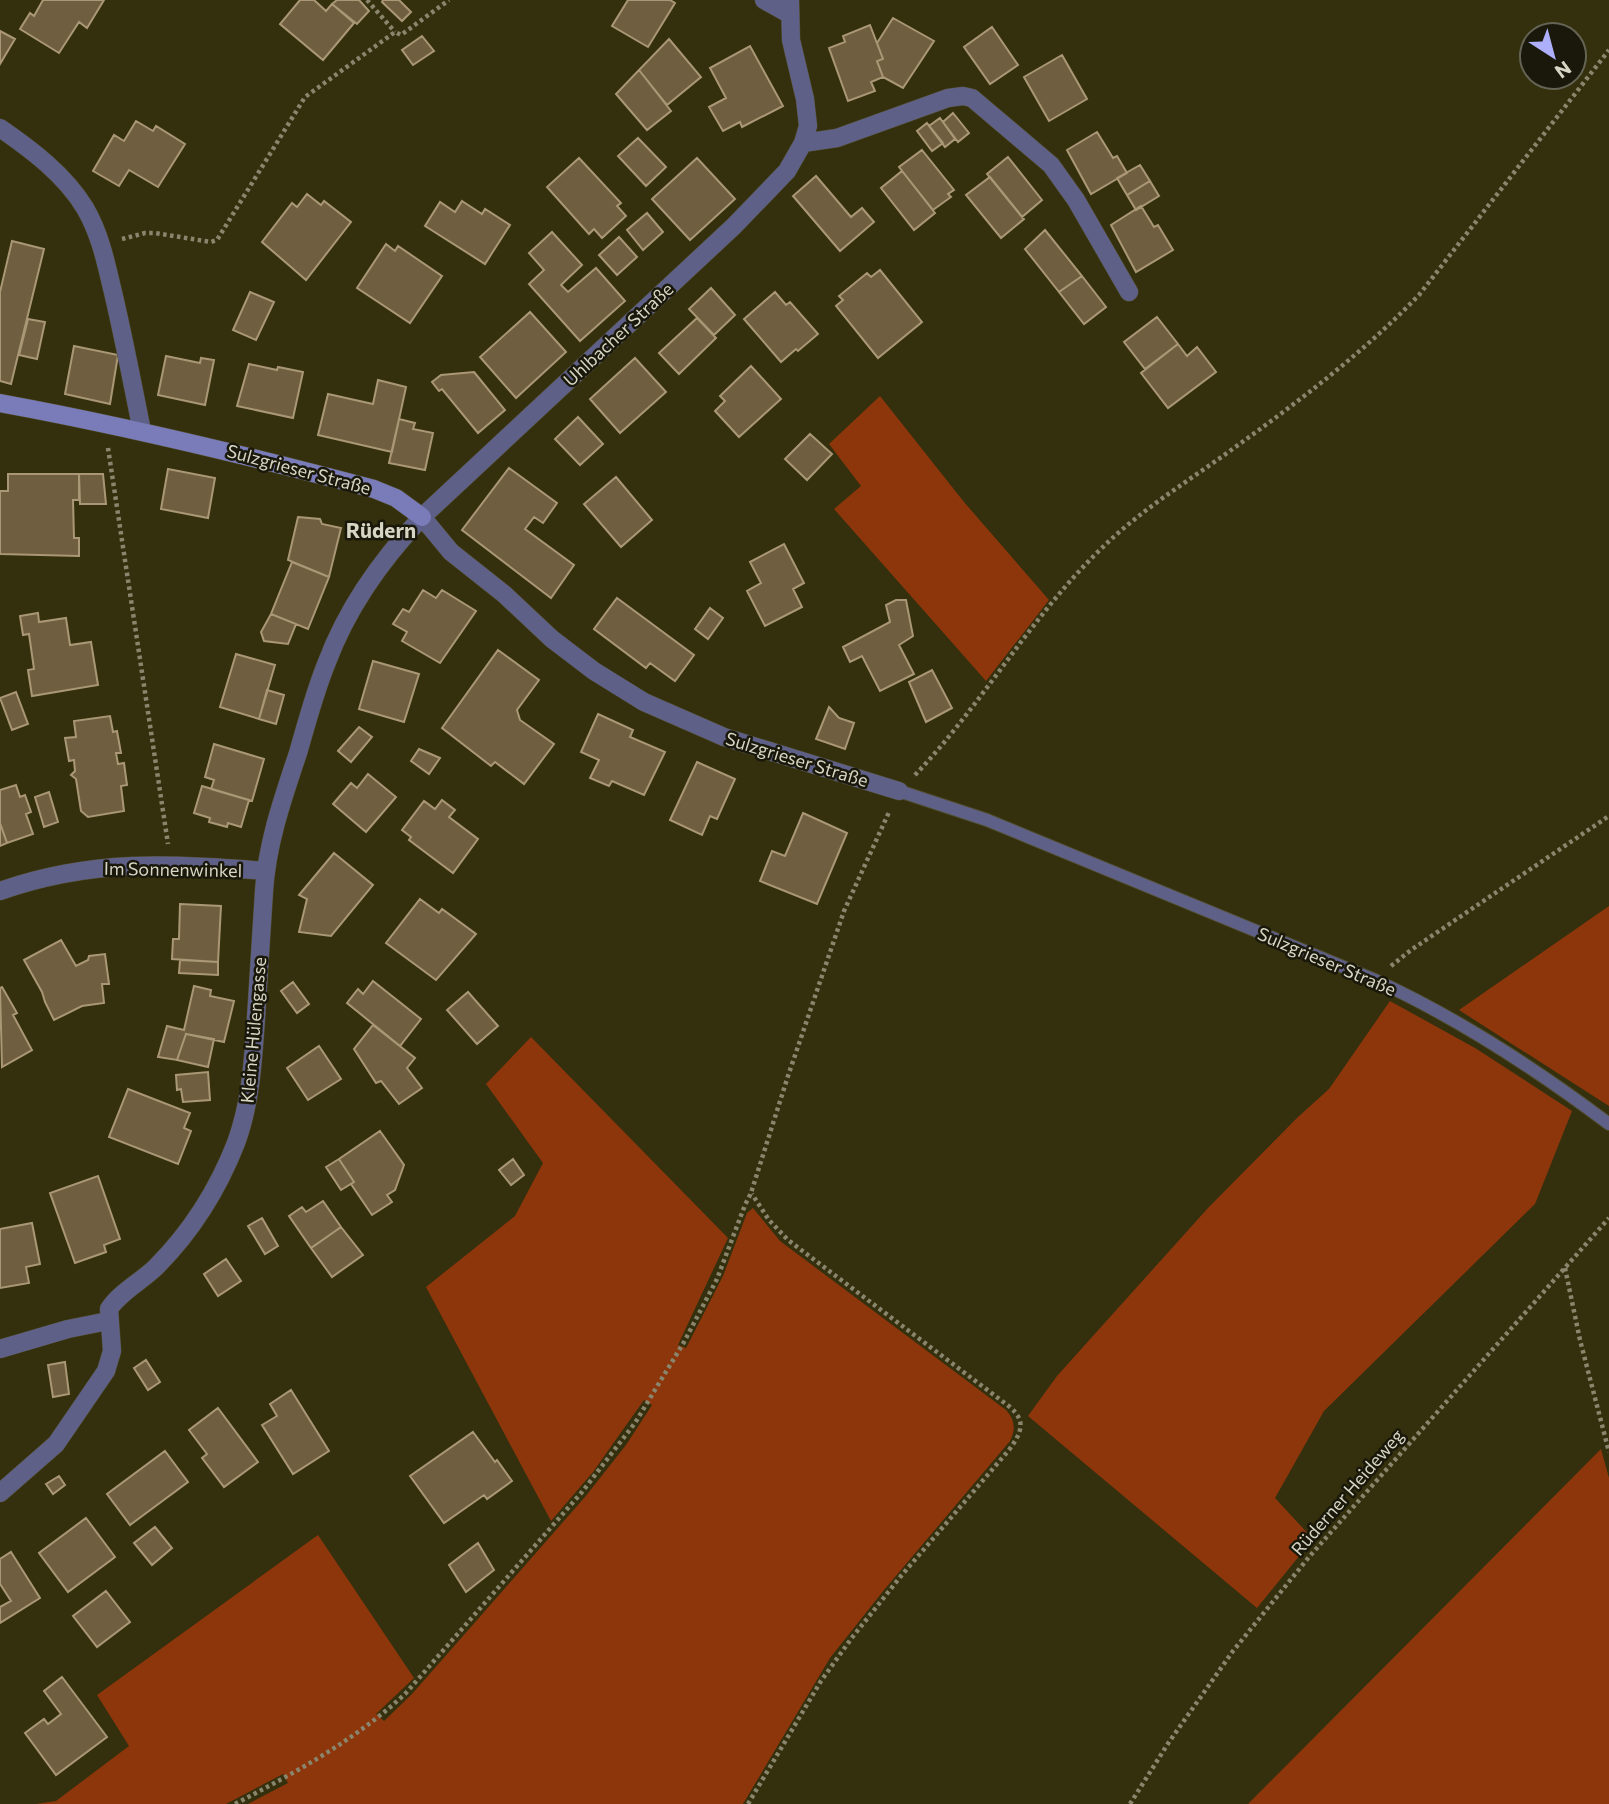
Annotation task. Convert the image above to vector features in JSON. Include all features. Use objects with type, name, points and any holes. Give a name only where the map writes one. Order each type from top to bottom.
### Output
[{"type":"street","points":[[764,0],[790,7]]},
{"type":"street","name":"Uhlbacher Straße","points":[[422,517],[743,218],[782,178],[803,143],[807,119],[791,40],[790,7]]},
{"type":"street","points":[[803,143],[836,138],[948,98],[972,98],[1051,164],[1076,200],[1129,292]]},
{"type":"street","points":[[0,128],[33,151],[68,186],[86,209],[102,245],[142,431]]},
{"type":"street","name":"Sulzgrieser Straße","points":[[0,403],[227,450],[381,491],[422,517],[451,552],[504,594],[552,639],[594,671],[644,702],[724,737],[899,791]]},
{"type":"street","name":"Kleine Hülengasse","points":[[108,1321],[112,1304],[154,1269],[188,1231],[219,1181],[236,1143],[247,1108],[252,1076],[266,871],[280,808],[331,651],[368,582],[395,545],[422,517]]},
{"type":"street","name":"Im Sonnenwinkel","points":[[0,891],[34,879],[71,871],[171,865],[266,871]]},
{"type":"street","points":[[0,1349],[68,1329],[108,1321],[112,1351],[106,1371],[56,1444],[0,1493]]},
{"type":"lane","name":"Sulzgrieser Straße","points":[[899,791],[999,825],[1375,980],[1426,1005],[1477,1035],[1569,1094],[1609,1124]]},
{"type":"path","points":[[367,0],[395,32],[401,35],[449,0]]},
{"type":"path","points":[[102,245],[145,233],[211,242],[218,240],[305,97],[395,32]]},
{"type":"path","points":[[235,1804],[336,1748],[391,1707],[417,1681],[582,1492],[635,1423],[684,1342],[717,1279],[751,1194],[844,911],[899,791],[944,744],[1044,614],[1102,547],[1330,376],[1419,295],[1609,50]]},
{"type":"path","points":[[104,423],[171,865]]},
{"type":"path","points":[[1375,980],[1412,950],[1609,816]]},
{"type":"path","points":[[748,1804],[821,1681],[845,1647],[901,1576],[1009,1450],[1022,1427],[1019,1416],[1010,1406],[788,1240],[769,1220],[751,1194]]},
{"type":"path","name":"Rüderner Heideweg","points":[[1130,1804],[1201,1697],[1276,1597],[1399,1452],[1609,1219]]},
{"type":"path","points":[[1565,1268],[1580,1340],[1609,1452]]},
{"type":"shaded area","points":[[880,396],[964,502],[1049,600],[986,681],[834,509],[861,486],[829,444]]},
{"type":"shaded area","points":[[1609,906],[1609,1106],[1459,1010]]},
{"type":"shaded area","points":[[1390,1001],[1475,1048],[1572,1111],[1535,1204],[1324,1411],[1275,1498],[1313,1539],[1257,1608],[1028,1416],[1057,1376],[1208,1208],[1329,1089]]},
{"type":"shaded area","points":[[531,1037],[728,1238],[678,1345],[686,1348],[723,1276],[747,1213],[753,1208],[780,1241],[1006,1410],[1014,1425],[1010,1441],[830,1658],[743,1804],[248,1804],[288,1783],[283,1774],[226,1804],[36,1804],[56,1801],[129,1746],[97,1695],[318,1535],[414,1678],[376,1714],[384,1721],[412,1694],[585,1497],[626,1445],[652,1405],[644,1400],[593,1472],[551,1521],[426,1287],[515,1216],[543,1163],[486,1084]]},
{"type":"shaded area","points":[[1601,1449],[1609,1478],[1609,1804],[1248,1804]]},
{"type":"building","points":[[43,0],[104,0],[87,28],[79,22],[59,53],[20,29],[30,13],[34,16]]},
{"type":"building","points":[[300,0],[314,0],[326,11],[332,4],[354,23],[323,60],[280,24]]},
{"type":"building","points":[[337,0],[359,0],[369,11],[357,24],[332,4]]},
{"type":"building","points":[[383,0],[399,0],[411,12],[402,21]]},
{"type":"building","points":[[628,0],[670,0],[675,3],[648,47],[612,26]]},
{"type":"building","points":[[893,18],[934,41],[903,88],[883,77],[877,61],[883,59],[877,43]]},
{"type":"building","points":[[870,25],[883,59],[877,61],[883,77],[871,82],[875,91],[848,101],[829,48],[845,42],[843,36]]},
{"type":"building","points":[[992,27],[1018,65],[990,84],[964,47]]},
{"type":"building","points":[[0,31],[15,39],[0,64]]},
{"type":"building","points":[[422,36],[434,51],[413,65],[402,50]]},
{"type":"building","points":[[669,39],[701,77],[667,105],[639,70]]},
{"type":"building","points":[[750,46],[783,106],[742,127],[740,122],[723,131],[709,107],[726,98],[710,68]]},
{"type":"building","points":[[1062,55],[1087,99],[1049,121],[1024,77]]},
{"type":"building","points":[[639,70],[671,111],[647,130],[616,94]]},
{"type":"building","points":[[953,113],[969,133],[958,142],[943,122]]},
{"type":"building","points":[[940,118],[955,139],[945,147],[929,126]]},
{"type":"building","points":[[136,121],[153,131],[156,126],[185,144],[158,187],[129,170],[119,186],[93,171],[114,135],[124,141]]},
{"type":"building","points":[[927,123],[943,143],[932,151],[917,131]]},
{"type":"building","points":[[1097,132],[1113,158],[1117,156],[1127,173],[1091,194],[1067,150]]},
{"type":"building","points":[[638,138],[666,167],[646,186],[618,156]]},
{"type":"building","points":[[922,150],[954,190],[948,194],[951,197],[933,210],[899,167]]},
{"type":"building","points":[[1008,157],[1042,200],[1022,217],[987,174]]},
{"type":"building","points":[[579,158],[621,203],[617,206],[626,216],[602,238],[594,229],[589,234],[547,187]]},
{"type":"building","points":[[697,158],[735,199],[690,240],[652,199]]},
{"type":"building","points":[[1140,165],[1150,181],[1127,195],[1117,178]]},
{"type":"building","points":[[902,171],[935,213],[914,230],[881,188]]},
{"type":"building","points":[[816,176],[851,217],[862,208],[874,222],[840,251],[793,196]]},
{"type":"building","points":[[990,177],[1024,219],[1001,238],[966,195]]},
{"type":"building","points":[[1150,181],[1159,196],[1136,210],[1127,195]]},
{"type":"building","points":[[307,194],[321,205],[324,201],[351,222],[306,280],[262,242],[292,203],[297,207]]},
{"type":"building","points":[[462,201],[482,214],[485,209],[510,225],[485,264],[425,226],[440,202],[455,212]]},
{"type":"building","points":[[1141,206],[1154,227],[1158,225],[1173,250],[1136,272],[1111,225]]},
{"type":"building","points":[[647,213],[663,232],[643,250],[627,230]]},
{"type":"building","points":[[1045,230],[1082,276],[1059,292],[1025,249]]},
{"type":"building","points":[[552,232],[582,265],[561,285],[568,292],[596,268],[625,301],[580,341],[529,284],[544,270],[529,253]]},
{"type":"building","points":[[619,237],[637,257],[617,275],[599,255]]},
{"type":"building","points":[[12,241],[44,249],[11,384],[0,381],[0,292]]},
{"type":"building","points":[[386,244],[395,251],[398,246],[442,276],[410,323],[357,288]]},
{"type":"building","points":[[880,270],[922,322],[878,358],[836,306],[843,300],[839,296],[867,273],[871,277]]},
{"type":"building","points":[[1082,276],[1106,307],[1084,324],[1059,292]]},
{"type":"building","points":[[711,288],[735,315],[714,335],[689,309]]},
{"type":"building","points":[[250,292],[274,302],[256,340],[233,330]]},
{"type":"building","points":[[775,292],[786,305],[790,302],[818,334],[781,362],[744,319]]},
{"type":"building","points":[[530,312],[566,352],[516,398],[480,357]]},
{"type":"building","points":[[1157,317],[1178,344],[1145,369],[1124,342]]},
{"type":"building","points":[[697,318],[716,338],[679,374],[659,353]]},
{"type":"building","points":[[28,319],[45,322],[37,359],[19,355]]},
{"type":"building","points":[[1178,344],[1187,356],[1197,347],[1216,372],[1168,408],[1141,373]]},
{"type":"building","points":[[74,346],[118,355],[110,404],[65,394]]},
{"type":"building","points":[[166,356],[200,363],[201,358],[214,360],[205,405],[158,395]]},
{"type":"building","points":[[635,358],[666,392],[620,433],[590,399]]},
{"type":"building","points":[[249,364],[303,372],[293,418],[237,406]]},
{"type":"building","points":[[751,366],[781,399],[739,437],[715,411],[725,401],[720,396]]},
{"type":"building","points":[[474,372],[505,410],[478,433],[442,389],[439,391],[432,382],[441,375]]},
{"type":"building","points":[[378,380],[406,387],[392,452],[318,435],[328,394],[373,404]]},
{"type":"building","points":[[578,417],[603,444],[580,465],[555,439]]},
{"type":"building","points":[[399,419],[415,423],[413,429],[433,433],[425,470],[389,463]]},
{"type":"building","points":[[810,434],[832,454],[807,480],[785,459]]},
{"type":"building","points":[[509,468],[557,503],[543,523],[534,517],[525,529],[574,565],[551,598],[462,530]]},
{"type":"building","points":[[168,469],[215,478],[208,518],[161,509]]},
{"type":"building","points":[[8,474],[79,474],[79,500],[73,500],[74,538],[79,538],[79,556],[0,554],[0,491],[8,491]]},
{"type":"building","points":[[79,474],[103,474],[106,504],[80,504]]},
{"type":"building","points":[[616,477],[652,520],[621,547],[584,504]]},
{"type":"building","points":[[298,517],[320,519],[322,524],[341,528],[329,577],[288,560]]},
{"type":"building","points":[[784,544],[804,583],[793,589],[802,607],[765,626],[747,591],[761,583],[750,562]]},
{"type":"building","points":[[292,562],[329,577],[308,629],[271,614]]},
{"type":"building","points":[[423,590],[436,598],[442,590],[476,611],[440,663],[402,641],[407,632],[393,624],[403,609],[409,612]]},
{"type":"building","points":[[617,598],[694,655],[675,681],[650,663],[646,668],[594,629]]},
{"type":"building","points":[[896,600],[906,600],[913,636],[899,645],[914,674],[880,691],[862,656],[850,662],[843,647],[890,622],[886,605]]},
{"type":"building","points":[[710,608],[723,618],[708,639],[695,629]]},
{"type":"building","points":[[38,613],[39,622],[66,618],[70,645],[91,642],[98,685],[32,696],[28,670],[34,669],[29,634],[23,635],[20,616]]},
{"type":"building","points":[[271,614],[296,624],[288,644],[264,641],[261,632]]},
{"type":"building","points":[[498,650],[539,680],[517,710],[520,720],[554,744],[524,784],[495,762],[491,766],[442,728]]},
{"type":"building","points":[[236,654],[275,665],[259,719],[220,707]]},
{"type":"building","points":[[373,661],[419,674],[404,722],[359,709]]},
{"type":"building","points":[[932,670],[952,708],[926,722],[909,682]]},
{"type":"building","points":[[267,690],[284,695],[276,724],[259,719]]},
{"type":"building","points":[[16,692],[28,724],[12,730],[0,698]]},
{"type":"building","points":[[829,707],[839,718],[854,723],[845,749],[816,739]]},
{"type":"building","points":[[598,714],[633,730],[630,737],[665,752],[644,795],[612,781],[609,786],[590,778],[599,760],[581,752]]},
{"type":"building","points":[[110,716],[113,732],[117,731],[121,753],[116,753],[118,764],[124,763],[127,785],[121,786],[124,811],[88,817],[81,811],[76,779],[71,775],[75,771],[74,760],[69,761],[65,738],[76,737],[74,721]]},
{"type":"building","points":[[359,727],[372,737],[351,762],[338,751]]},
{"type":"building","points":[[214,744],[264,759],[252,801],[211,789],[214,780],[205,777]]},
{"type":"building","points":[[419,749],[440,758],[429,774],[411,761]]},
{"type":"building","points":[[697,762],[735,779],[717,819],[710,816],[702,835],[670,820]]},
{"type":"building","points":[[368,774],[396,797],[366,832],[333,804],[351,783],[357,788]]},
{"type":"building","points":[[16,785],[20,797],[25,795],[31,812],[26,814],[33,834],[7,843],[0,823],[0,790]]},
{"type":"building","points":[[202,786],[249,800],[241,827],[228,823],[227,827],[209,822],[210,818],[194,813]]},
{"type":"building","points":[[49,792],[58,822],[44,827],[35,797]]},
{"type":"building","points":[[442,800],[455,810],[449,817],[478,839],[453,873],[409,840],[411,837],[402,830],[424,801],[435,809]]},
{"type":"building","points":[[803,813],[847,833],[817,904],[760,881],[772,851],[785,856]]},
{"type":"building","points":[[0,823],[7,843],[0,846]]},
{"type":"building","points":[[334,853],[373,885],[331,936],[299,932],[307,899],[299,895]]},
{"type":"building","points":[[420,899],[439,913],[442,909],[476,934],[436,980],[386,943]]},
{"type":"building","points":[[180,904],[221,906],[218,962],[172,959],[173,939],[179,939]]},
{"type":"building","points":[[61,940],[76,966],[88,960],[89,956],[105,954],[109,984],[102,984],[104,1003],[82,1006],[54,1020],[24,960]]},
{"type":"building","points":[[180,960],[218,962],[218,975],[179,973]]},
{"type":"building","points":[[373,981],[421,1019],[400,1046],[347,1003],[358,989],[363,994]]},
{"type":"building","points":[[293,982],[309,1004],[297,1013],[281,991]]},
{"type":"building","points":[[194,986],[211,990],[210,996],[234,1001],[224,1042],[186,1034],[177,1060],[158,1057],[167,1026],[184,1030]]},
{"type":"building","points":[[2,987],[17,1013],[13,1015],[32,1050],[2,1067],[0,988]]},
{"type":"building","points":[[468,992],[498,1026],[477,1044],[447,1010]]},
{"type":"building","points":[[373,1025],[415,1058],[407,1068],[422,1088],[399,1104],[381,1081],[376,1083],[354,1049]]},
{"type":"building","points":[[186,1034],[214,1039],[208,1067],[177,1060]]},
{"type":"building","points":[[319,1046],[341,1079],[308,1100],[287,1068]]},
{"type":"building","points":[[208,1072],[210,1100],[183,1102],[181,1089],[177,1090],[176,1075]]},
{"type":"building","points":[[128,1089],[190,1113],[184,1128],[191,1131],[178,1164],[109,1137]]},
{"type":"building","points":[[380,1131],[404,1165],[395,1190],[387,1195],[392,1202],[372,1215],[351,1184],[354,1182],[339,1159]]},
{"type":"building","points":[[339,1159],[354,1182],[341,1190],[326,1167]]},
{"type":"building","points":[[513,1159],[524,1175],[511,1185],[499,1170]]},
{"type":"building","points":[[98,1176],[120,1239],[104,1245],[106,1252],[75,1263],[50,1193]]},
{"type":"building","points":[[323,1201],[341,1227],[311,1248],[289,1216],[302,1207],[306,1212]]},
{"type":"building","points":[[262,1218],[278,1246],[265,1254],[248,1226]]},
{"type":"building","points":[[32,1223],[40,1264],[26,1267],[29,1283],[0,1288],[0,1229]]},
{"type":"building","points":[[341,1227],[363,1255],[332,1277],[311,1248]]},
{"type":"building","points":[[226,1259],[241,1281],[218,1296],[204,1274]]},
{"type":"building","points":[[146,1360],[160,1382],[148,1390],[134,1368]]},
{"type":"building","points":[[65,1362],[69,1394],[53,1397],[48,1365]]},
{"type":"building","points":[[291,1390],[329,1451],[293,1474],[262,1425],[277,1416],[270,1404]]},
{"type":"building","points":[[218,1408],[258,1462],[224,1487],[202,1458],[207,1454],[189,1430]]},
{"type":"building","points":[[473,1432],[512,1481],[487,1499],[484,1495],[444,1523],[410,1476]]},
{"type":"building","points":[[165,1451],[188,1482],[130,1525],[107,1494]]},
{"type":"building","points":[[59,1476],[65,1485],[53,1494],[46,1484]]},
{"type":"building","points":[[86,1518],[115,1557],[68,1592],[39,1553]]},
{"type":"building","points":[[155,1527],[172,1548],[152,1565],[134,1543]]},
{"type":"building","points":[[478,1543],[494,1570],[466,1592],[449,1565]]},
{"type":"building","points":[[11,1552],[40,1598],[0,1623],[0,1607],[11,1601],[0,1584],[0,1559]]},
{"type":"building","points":[[106,1591],[130,1622],[97,1647],[73,1616]]},
{"type":"building","points":[[62,1677],[107,1737],[56,1775],[25,1733],[44,1719],[48,1724],[61,1714],[44,1691]]},
{"type":"district","name":"Rüdern","points":[[381,529]]}]
